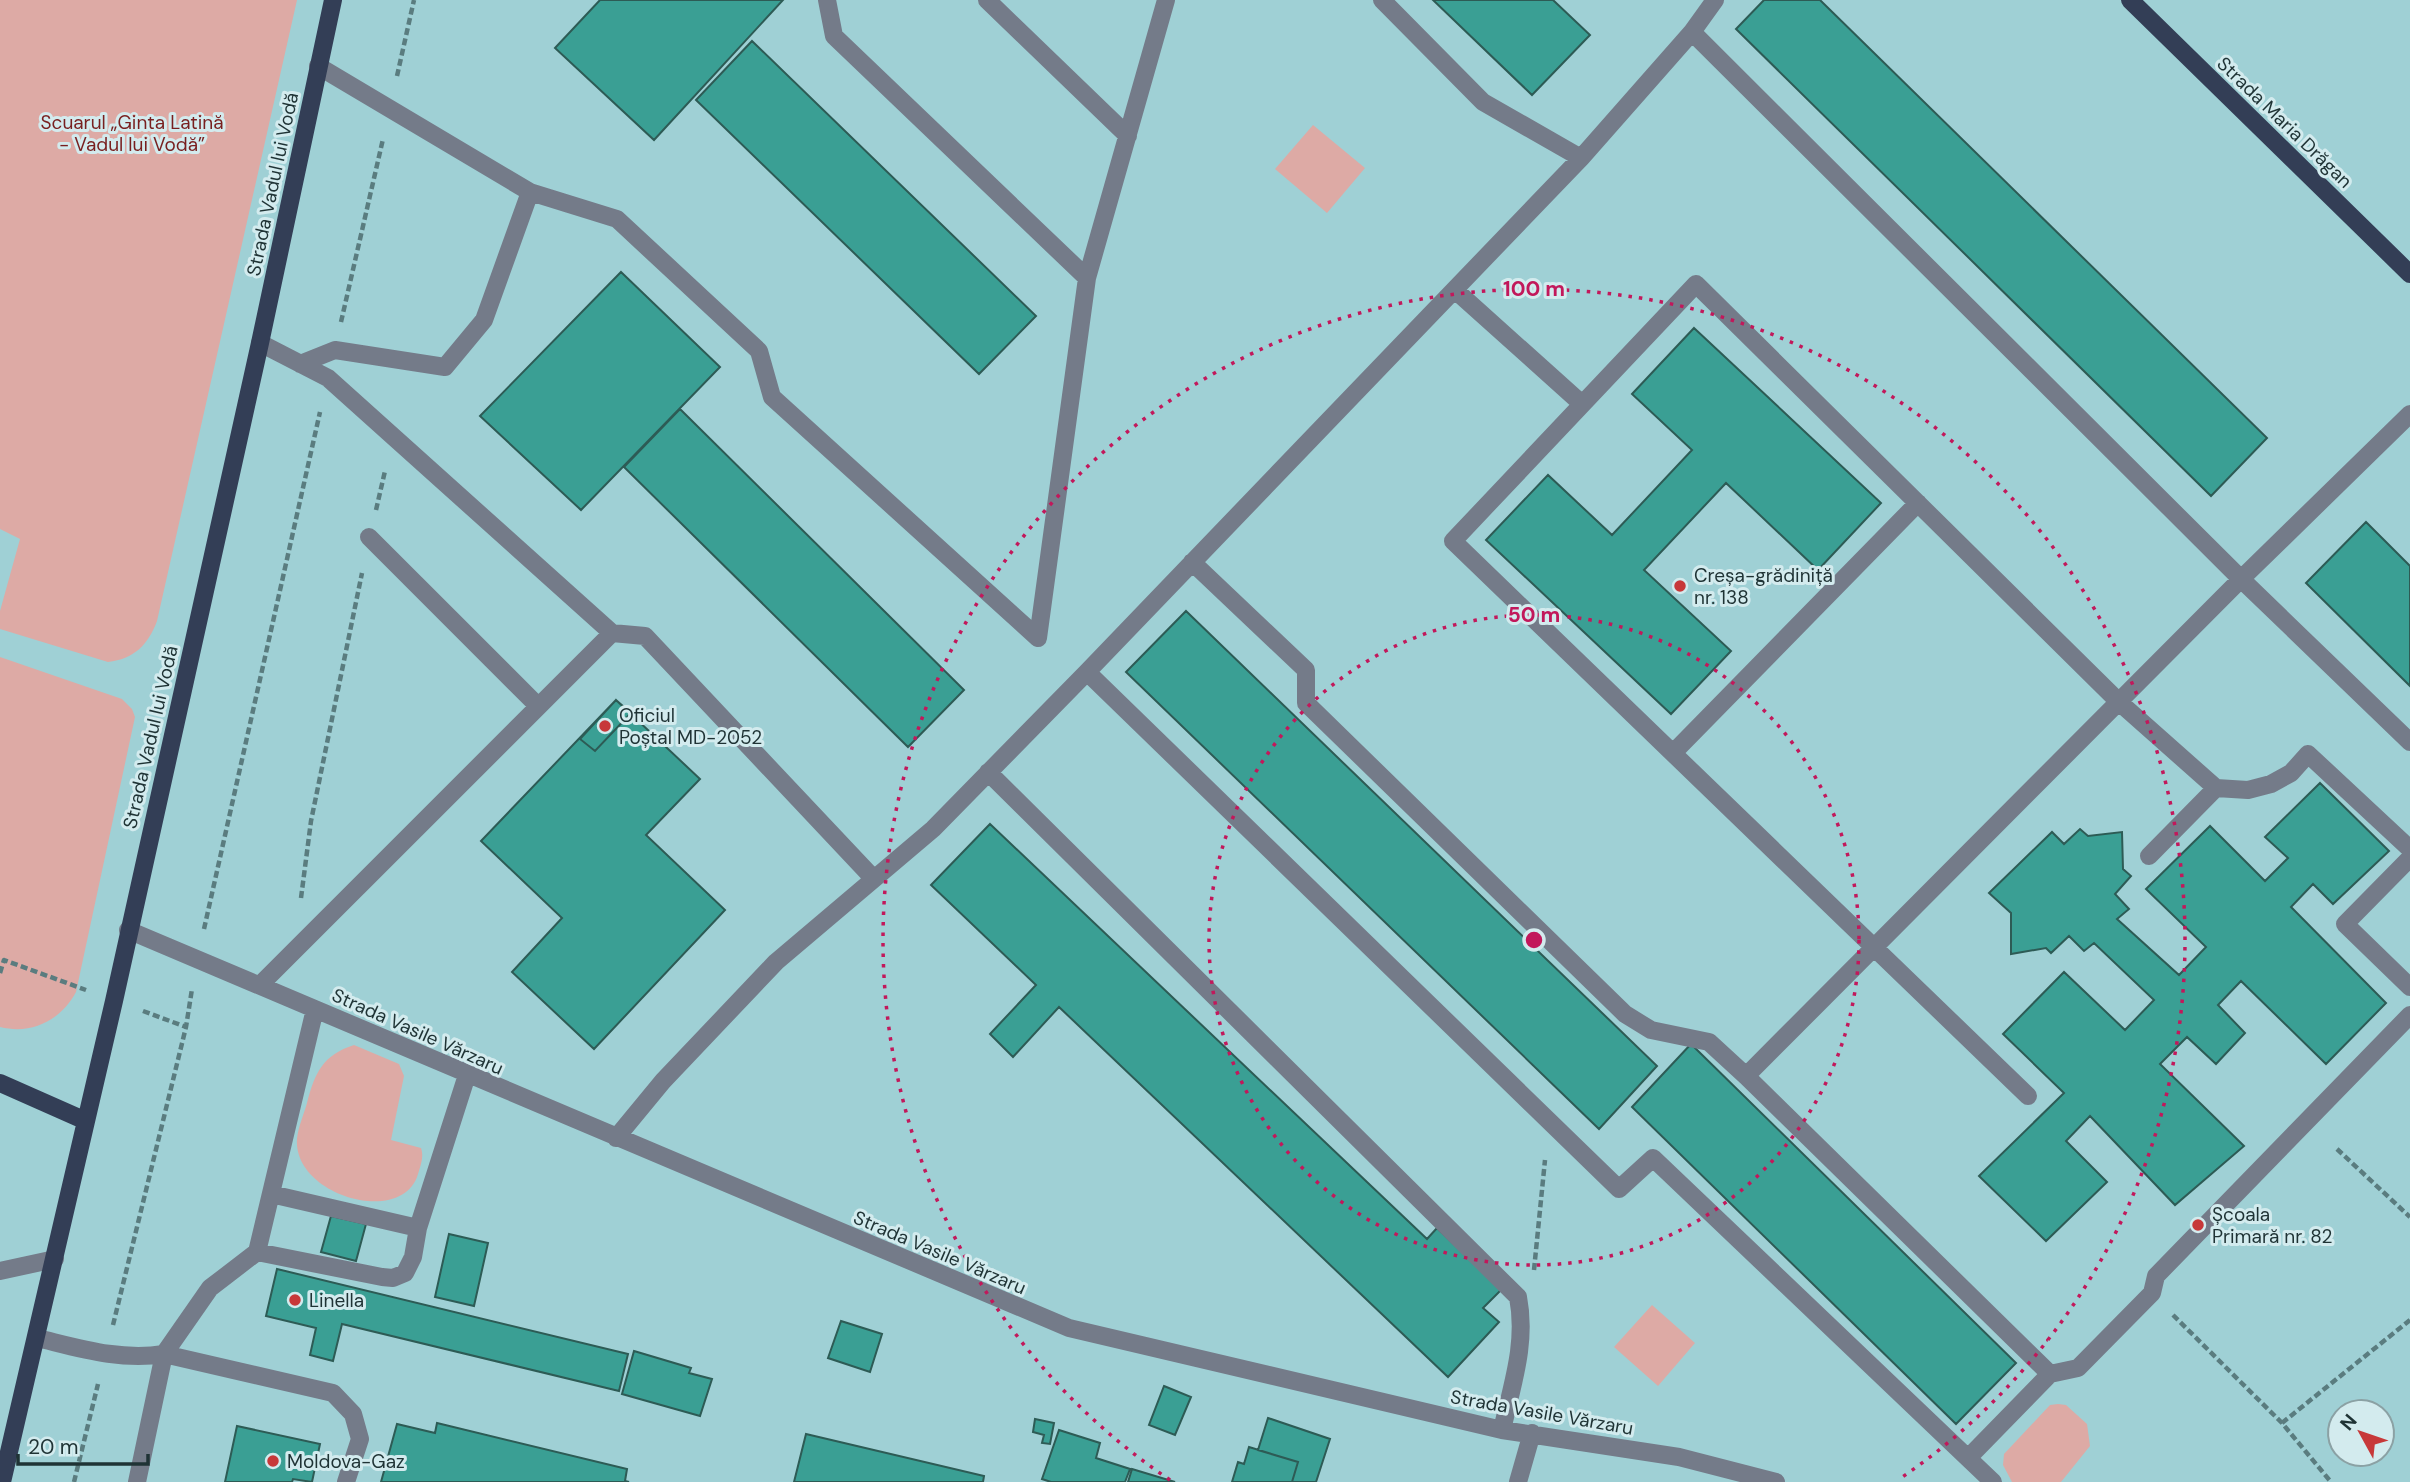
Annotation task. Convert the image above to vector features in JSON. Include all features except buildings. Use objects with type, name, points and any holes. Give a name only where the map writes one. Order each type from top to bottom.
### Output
[{"type":"main road","name":"Strada Vadul lui Vodă","points":[[2,1482],[55,1259],[260,343],[333,0]]},
{"type":"main road","name":"Strada Maria Drăgan","points":[[2130,0],[2410,274]]},
{"type":"main road","points":[[0,1083],[86,1121]]},
{"type":"street","points":[[827,0],[834,36],[1087,278]]},
{"type":"street","points":[[987,0],[1128,136]]},
{"type":"street","points":[[318,66],[390,106],[530,192],[617,219],[759,351],[772,397],[1038,638],[1087,278],[1166,0]]},
{"type":"street","points":[[1382,0],[1483,102],[1581,158]]},
{"type":"street","points":[[616,1138],[663,1081],[776,962],[933,829],[1455,290],[1581,158],[1692,33],[1715,0]]},
{"type":"street","points":[[1692,33],[2241,579],[2410,742]]},
{"type":"street","points":[[300,364],[335,350],[445,367],[484,320],[530,192]]},
{"type":"street","points":[[2028,1096],[1453,541],[1696,284],[2119,702],[2216,788],[2248,790],[2271,784],[2291,773],[2308,754],[2410,849]]},
{"type":"street","points":[[1455,290],[1582,404]]},
{"type":"street","points":[[260,343],[328,378],[612,633],[645,636],[873,878]]},
{"type":"street","points":[[1746,1076],[2241,579],[2410,414]]},
{"type":"street","points":[[1673,753],[1918,503]]},
{"type":"street","points":[[369,537],[537,705]]},
{"type":"street","points":[[1192,562],[1306,670],[1306,703],[1625,1014],[1651,1030],[1710,1042],[2050,1374]]},
{"type":"street","points":[[260,985],[537,705],[612,633]]},
{"type":"street","points":[[1087,671],[1619,1189],[1653,1158],[1993,1482]]},
{"type":"street","points":[[988,772],[1518,1297],[1523,1323],[1521,1351],[1502,1430]]},
{"type":"street","points":[[2149,856],[2216,788]]},
{"type":"street","points":[[2410,858],[2345,924],[2410,988]]},
{"type":"street","name":"Strada Vasile Vărzaru","points":[[128,930],[1069,1328],[1502,1430],[1679,1457],[1776,1482]]},
{"type":"street","points":[[137,1482],[164,1353],[210,1288],[257,1252],[315,1009]]},
{"type":"street","points":[[1968,1458],[2050,1374],[2078,1368],[2152,1293],[2156,1276],[2410,1015]]},
{"type":"street","points":[[257,1252],[393,1279],[405,1273],[411,1264],[418,1228],[467,1075]]},
{"type":"street","points":[[271,1194],[418,1228]]},
{"type":"street","points":[[0,1271],[55,1259]]},
{"type":"street","points":[[37,1338],[105,1354],[139,1358],[164,1353],[332,1393],[353,1414],[360,1438],[346,1482]]},
{"type":"street","points":[[1518,1482],[1532,1433]]},
{"type":"path","points":[[335,350],[414,0]]},
{"type":"path","points":[[74,1482],[186,1027],[197,959],[328,378]]},
{"type":"path","points":[[300,900],[311,821],[369,537],[394,436]]},
{"type":"path","points":[[1518,1297],[1534,1276],[1549,1121]]},
{"type":"path","points":[[2337,1149],[2410,1217]]},
{"type":"path","points":[[2152,1293],[2281,1423],[2331,1482]]},
{"type":"path","points":[[2281,1423],[2410,1320]]},
{"type":"green space","name":"Scuarul „Ginta Latină - Vadul lui Vodă”","points":[[0,0],[297,0],[157,621],[139,649],[125,658],[108,662],[0,629],[0,611],[20,539],[0,529]]},
{"type":"green space","points":[[1313,125],[1365,168],[1327,213],[1275,169]]},
{"type":"green space","points":[[0,657],[122,699],[132,709],[135,717],[76,992],[70,1002],[54,1017],[34,1027],[23,1029],[0,1027]]},
{"type":"green space","points":[[354,1045],[399,1064],[404,1076],[391,1140],[421,1148],[422,1158],[418,1174],[408,1190],[392,1199],[372,1201],[350,1198],[330,1189],[312,1176],[300,1159],[298,1134],[317,1074],[335,1054]]},
{"type":"green space","points":[[1652,1305],[1695,1343],[1658,1386],[1614,1347]]},
{"type":"green space","points":[[2050,1405],[2066,1405],[2087,1424],[2090,1446],[2061,1482],[2012,1482],[2003,1465],[2004,1454]]},
{"type":"place","name":"Creșa-grădiniță nr. 138","points":[[1680,586]]},
{"type":"place","name":"Oficiul Poștal MD-2052","points":[[605,726]]},
{"type":"place","name":"Școala Primară nr. 82","points":[[2198,1225]]},
{"type":"place","name":"Linella","points":[[295,1300]]},
{"type":"place","name":"Moldova-Gaz","points":[[273,1461]]}]
